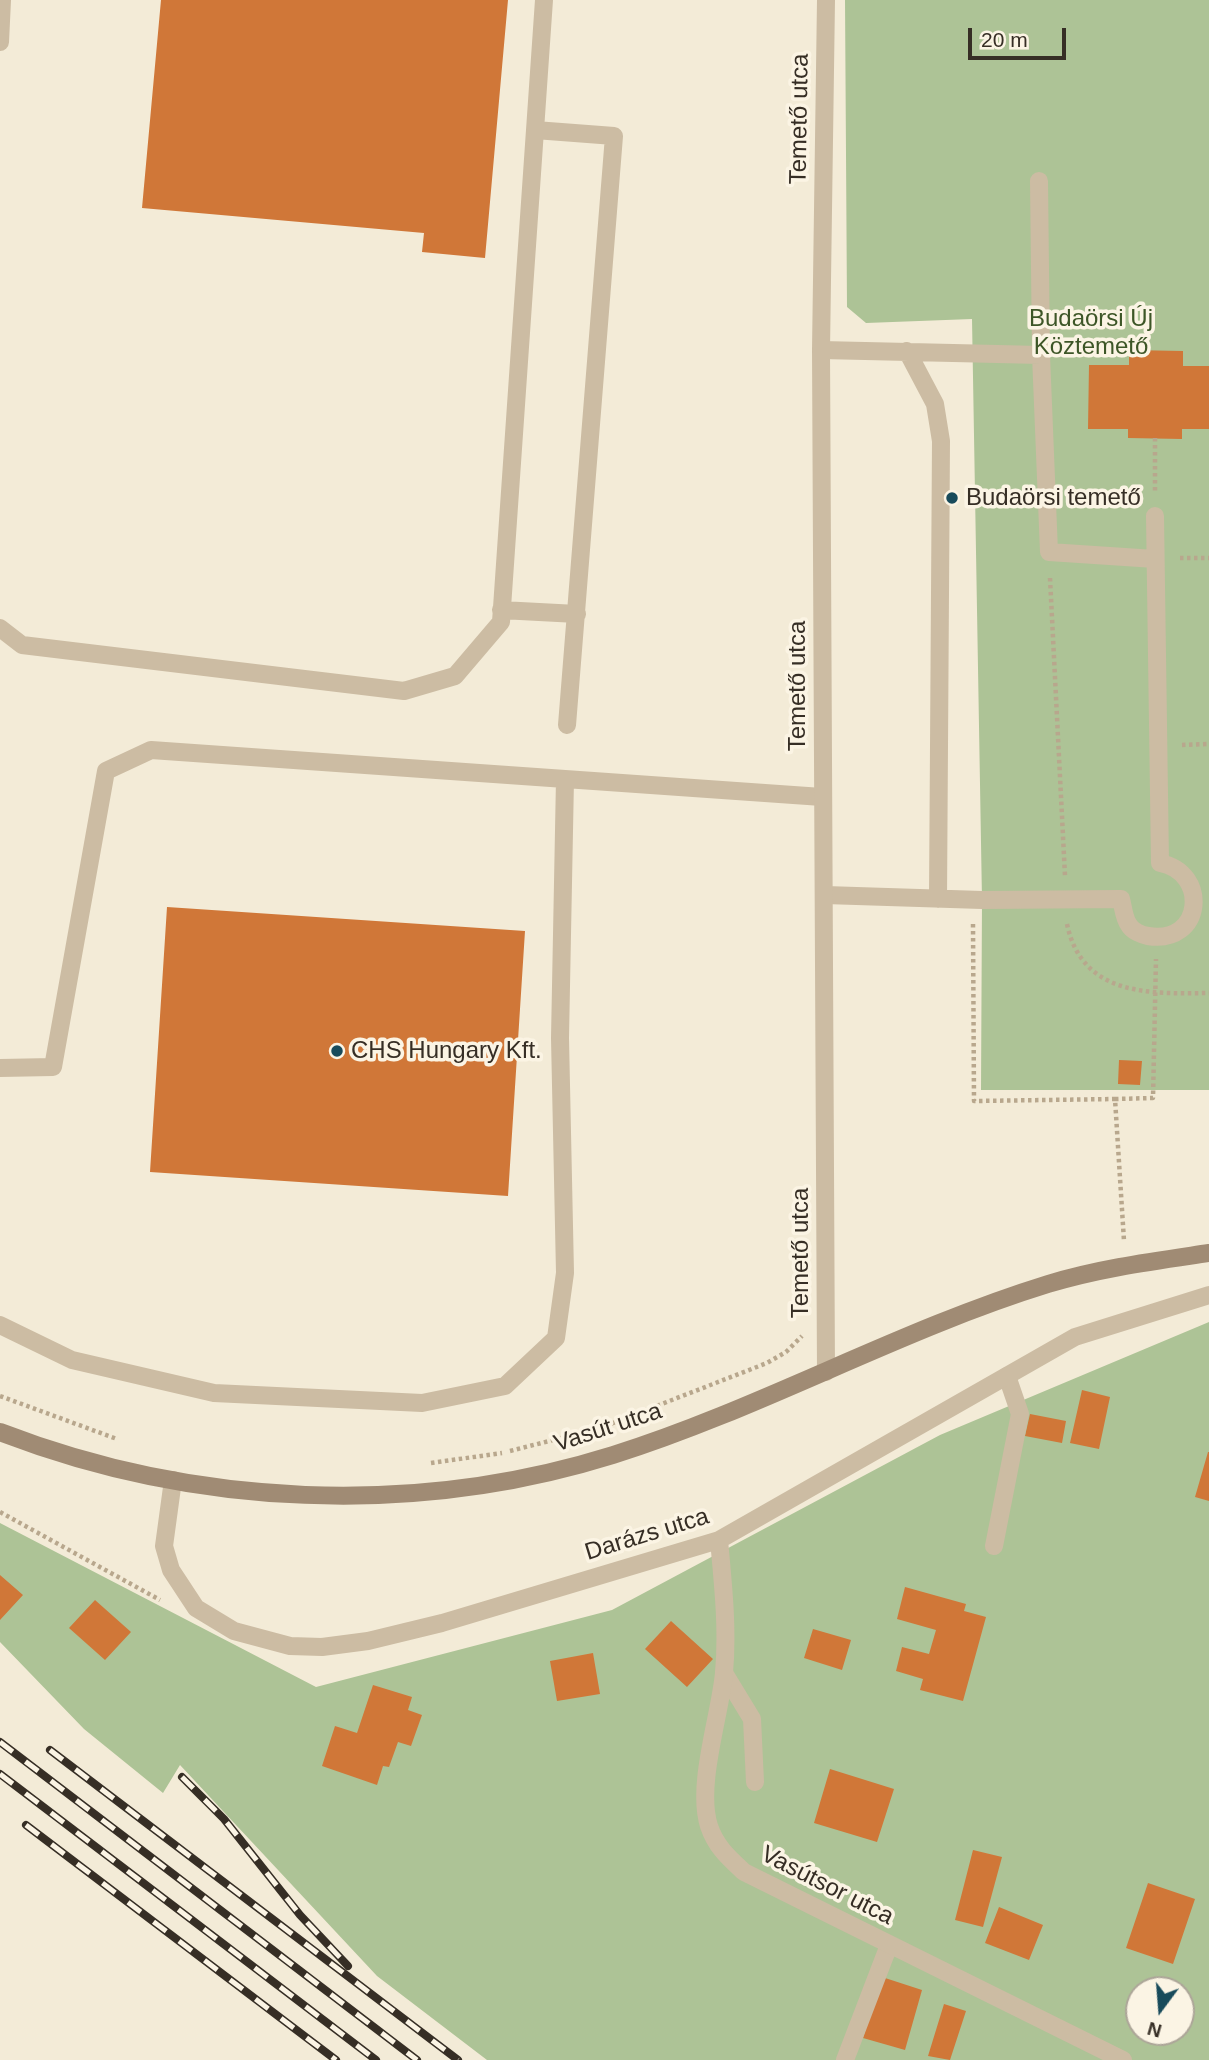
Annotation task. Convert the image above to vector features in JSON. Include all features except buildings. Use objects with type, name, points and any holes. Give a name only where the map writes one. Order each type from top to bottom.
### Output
[{"type":"street","points":[[0,42],[2,0]]},
{"type":"street","points":[[0,628],[22,645],[404,691],[455,676],[500,622],[544,0]]},
{"type":"street","name":"Temető utca","points":[[826,0],[821,350],[826,1372]]},
{"type":"street","points":[[535,130],[614,136],[568,725]]},
{"type":"street","points":[[1039,181],[1041,355],[1049,552],[1155,559]]},
{"type":"street","points":[[821,350],[1041,355]]},
{"type":"street","points":[[907,351],[934,404],[941,441],[938,899]]},
{"type":"street","points":[[824,895],[973,900],[1121,899],[1129,926],[1142,935],[1169,936],[1187,925],[1197,901],[1195,891],[1181,870],[1160,863],[1155,516]]},
{"type":"street","points":[[501,610],[577,614]]},
{"type":"street","points":[[0,1068],[53,1067],[106,771],[151,750],[822,797]]},
{"type":"street","points":[[0,1325],[72,1360],[214,1393],[422,1403],[505,1386],[556,1338],[565,1273],[560,1038],[565,779]]},
{"type":"street","name":"Vasút utca","points":[[0,1432],[36,1446],[122,1470],[233,1490],[345,1496],[409,1493],[547,1473],[614,1454],[681,1430],[1050,1283],[1125,1266],[1209,1253]]},
{"type":"street","name":"Darázs utca","points":[[173,1480],[164,1546],[182,1590],[196,1608],[234,1631],[290,1646],[322,1647],[368,1641],[442,1623],[719,1540],[1075,1337],[1209,1295]]},
{"type":"street","points":[[994,1546],[1020,1414],[1007,1376]]},
{"type":"street","name":"Vasútsor utca","points":[[719,1540],[725,1604],[724,1673],[707,1780],[708,1825],[719,1849],[744,1872],[1123,2060]]},
{"type":"street","points":[[724,1673],[752,1719],[755,1782]]},
{"type":"street","points":[[845,2060],[889,1945]]},
{"type":"path","points":[[1154,438],[1155,516]]},
{"type":"path","points":[[1049,552],[1066,900],[1072,948],[1090,968],[1116,985],[1156,994],[1209,993]]},
{"type":"path","points":[[973,900],[974,1101],[1153,1098],[1157,937]]},
{"type":"path","points":[[1115,1099],[1125,1266]]},
{"type":"path","points":[[0,1511],[161,1600],[182,1590]]},
{"type":"green space","name":"Budaörsi Új Köztemető","points":[[845,0],[1209,0],[1209,1090],[981,1090],[982,900],[972,319],[866,323],[847,307]]},
{"type":"green space","points":[[1209,1322],[1209,2060],[487,2060],[377,1976],[180,1765],[163,1793],[84,1729],[0,1642],[0,1523],[316,1687],[612,1610],[940,1435]]},
{"type":"railway","points":[[0,1742],[417,2060]]},
{"type":"railway","points":[[50,1750],[458,2060]]},
{"type":"railway","points":[[0,1774],[376,2060]]},
{"type":"railway","points":[[182,1777],[224,1819],[300,1915],[348,1966]]},
{"type":"railway","points":[[26,1825],[336,2060]]},
{"type":"place","name":"Budaörsi temető","points":[[952,498]]},
{"type":"place","name":"CHS Hungary Kft.","points":[[337,1051]]}]
